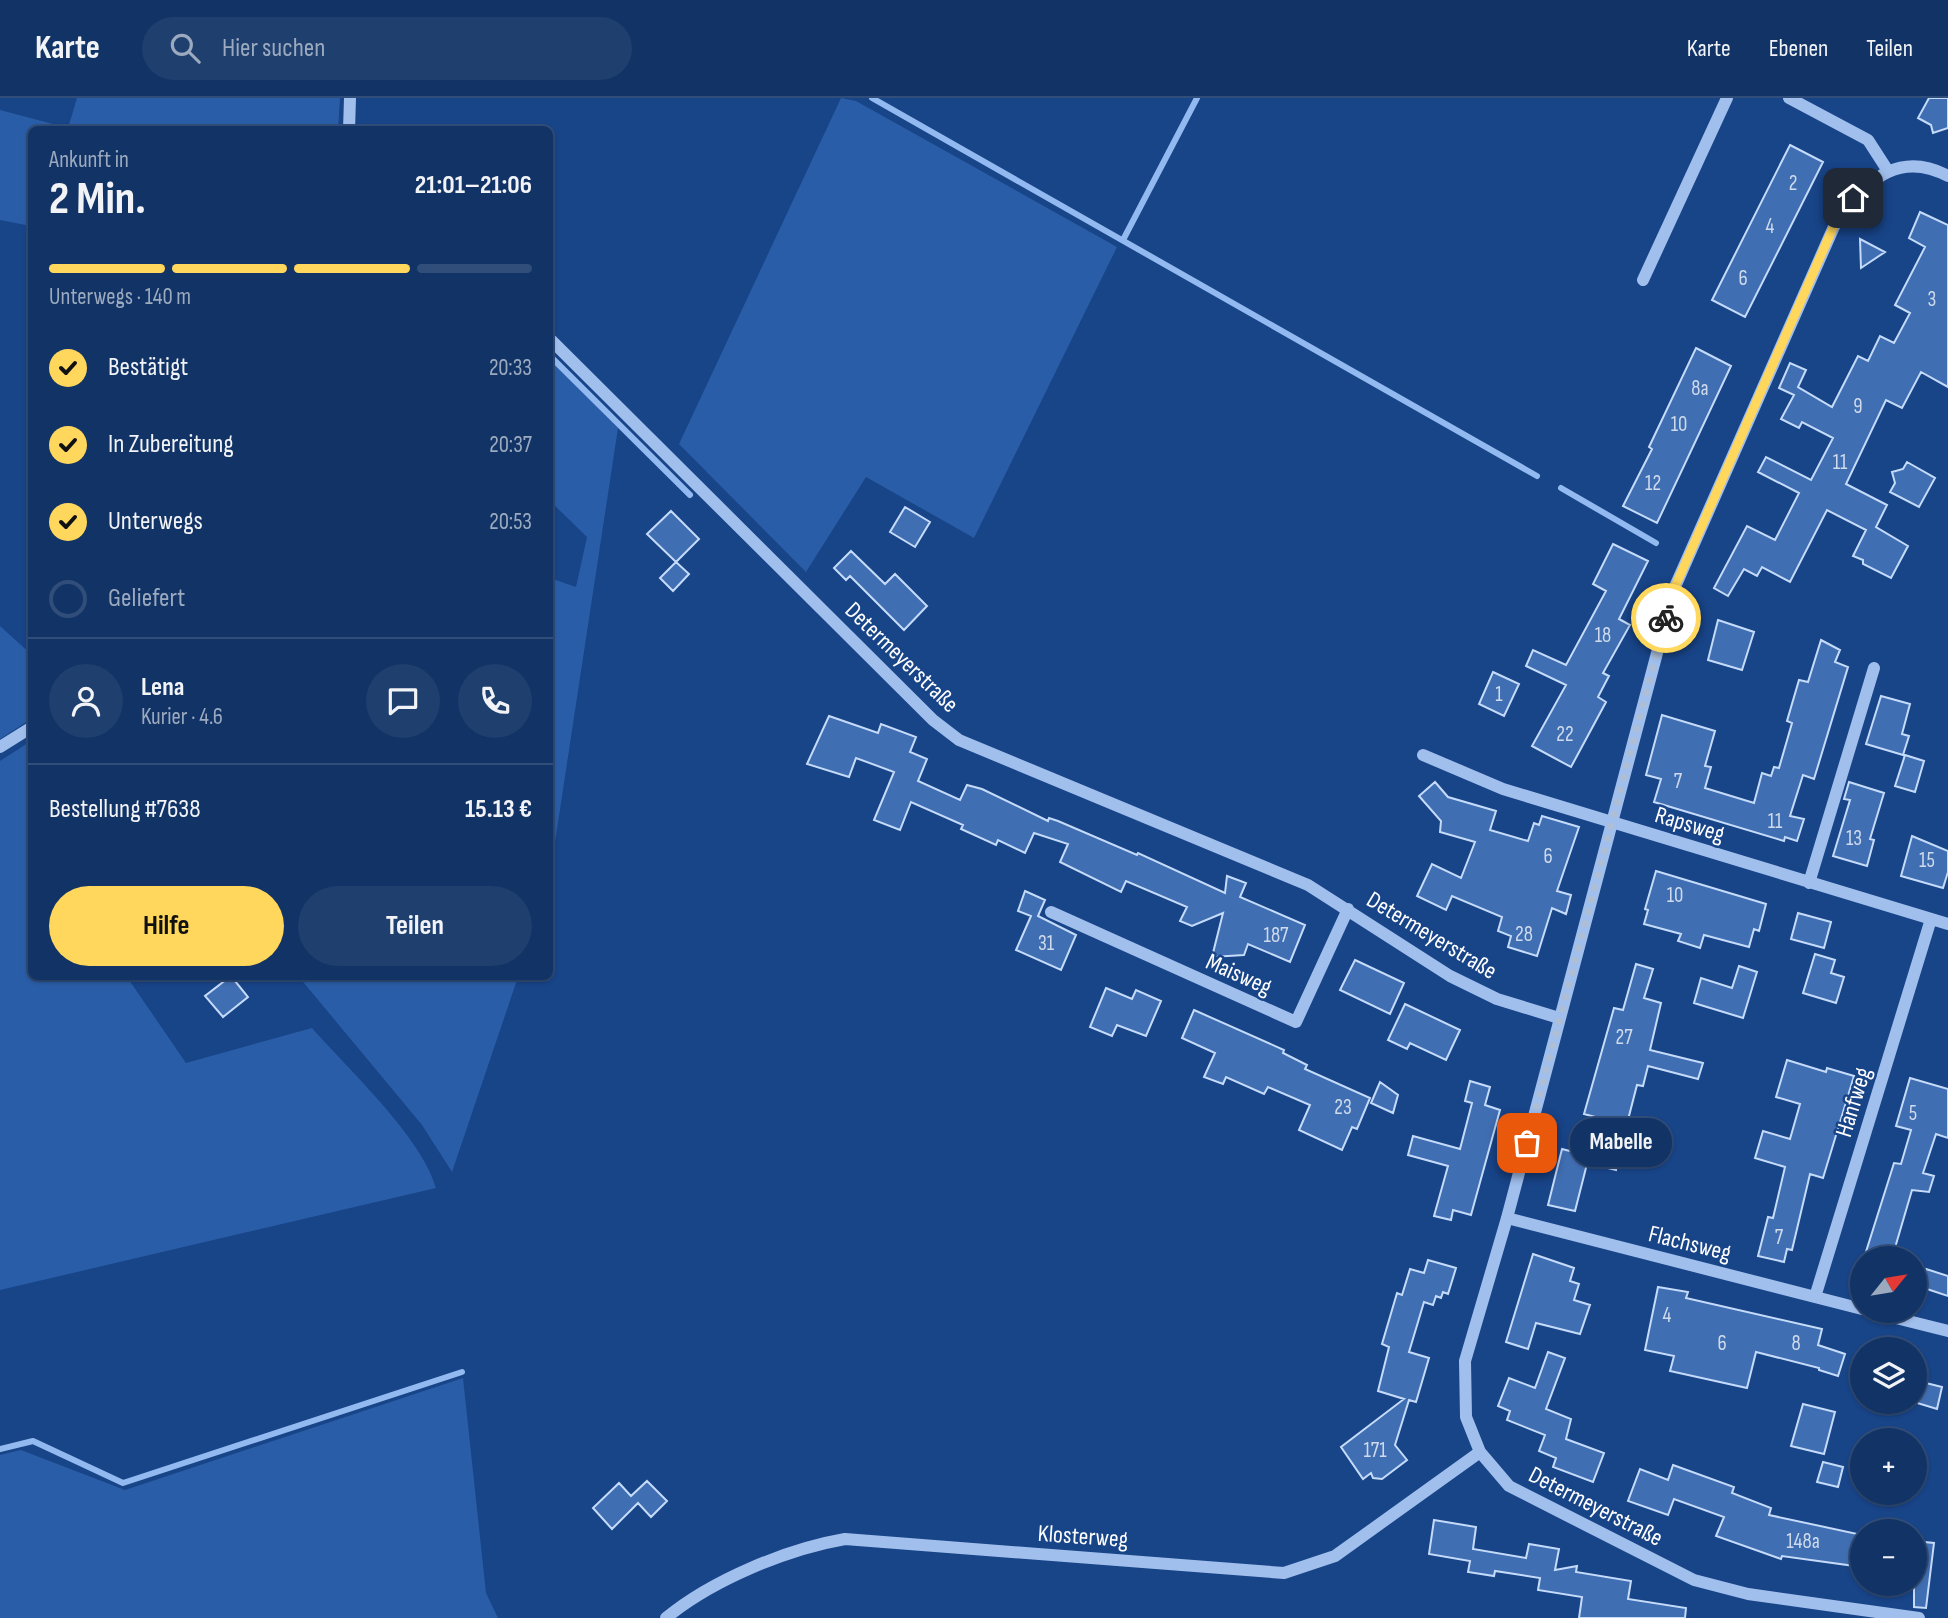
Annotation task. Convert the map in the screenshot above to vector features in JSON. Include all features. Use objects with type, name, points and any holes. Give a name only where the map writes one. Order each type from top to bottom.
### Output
[{"type":"street","points":[[348,126],[350,98]]},
{"type":"street","points":[[1643,280],[1727,98]]},
{"type":"street","points":[[1789,98],[1868,140],[1888,171]]},
{"type":"street","points":[[1559,1017],[1674,589],[1840,212],[1866,184],[1888,171],[1910,166],[1933,168],[1948,176]]},
{"type":"street","name":"Determeyerstraße","points":[[553,342],[933,720],[959,740],[1308,885],[1450,975],[1497,999],[1559,1017],[1507,1218],[1465,1362],[1466,1417],[1480,1452],[1509,1486],[1694,1580],[1748,1594],[1919,1618]]},
{"type":"street","points":[[1809,883],[1874,668]]},
{"type":"street","points":[[0,747],[28,730]]},
{"type":"street","name":"Rapsweg","points":[[1423,755],[1503,789],[1948,924]]},
{"type":"street","name":"Maisweg","points":[[1051,912],[1296,1022],[1348,909]]},
{"type":"street","name":"Hanfweg","points":[[1815,1297],[1931,919]]},
{"type":"street","name":"Flachsweg","points":[[1507,1218],[1850,1306]]},
{"type":"street","points":[[1916,1323],[1948,1331]]},
{"type":"street","name":"Klosterweg","points":[[666,1618],[679,1607],[746,1571],[811,1545],[845,1539],[1284,1573],[1335,1556],[1480,1452]]},
{"type":"shaded area","points":[[77,98],[340,98],[338,126],[69,126]]},
{"type":"shaded area","points":[[841,98],[856,101],[1117,247],[974,538],[866,477],[806,572],[679,444]]},
{"type":"shaded area","points":[[0,110],[60,126],[28,126],[28,225],[0,220]]},
{"type":"shaded area","points":[[553,363],[618,428],[553,855],[553,579],[576,587],[587,537],[553,504]]},
{"type":"shaded area","points":[[0,626],[28,651],[28,721],[0,739]]},
{"type":"shaded area","points":[[28,743],[28,980],[129,980],[186,1063],[312,1028],[400,1126],[416,1147],[436,1188],[0,1290],[0,761]]},
{"type":"shaded area","points":[[301,980],[517,980],[452,1172],[422,1125]]},
{"type":"shaded area","points":[[463,1378],[486,1593],[498,1618],[0,1618],[0,1455],[21,1450],[125,1490]]},
{"type":"building","points":[[1929,98],[1948,98],[1948,128],[1933,133],[1931,125],[1918,118]]},
{"type":"building","points":[[1790,145],[1823,162],[1745,317],[1712,300]]},
{"type":"building","points":[[1920,212],[1948,225],[1948,387],[1921,372],[1902,408],[1886,400],[1846,484],[1887,505],[1876,527],[1908,546],[1891,578],[1853,556],[1866,530],[1827,510],[1790,582],[1762,567],[1757,576],[1744,569],[1728,596],[1714,588],[1747,526],[1775,540],[1799,493],[1758,472],[1766,457],[1811,480],[1833,438],[1802,422],[1799,428],[1781,419],[1794,395],[1779,388],[1790,363],[1806,370],[1798,387],[1832,407],[1858,356],[1868,361],[1880,336],[1894,343],[1910,313],[1895,305],[1925,247],[1909,238]]},
{"type":"building","points":[[1860,239],[1885,252],[1861,268]]},
{"type":"building","points":[[1696,348],[1731,366],[1657,523],[1623,506],[1652,449],[1649,447]]},
{"type":"building","points":[[1907,462],[1935,478],[1919,507],[1890,492],[1895,483],[1892,472],[1903,469]]},
{"type":"building","points":[[905,507],[930,522],[915,547],[890,532]]},
{"type":"building","points":[[671,511],[699,539],[676,562],[647,534]]},
{"type":"building","points":[[1613,544],[1648,561],[1619,619],[1630,625],[1603,673],[1609,676],[1598,697],[1606,702],[1571,767],[1532,746],[1566,685],[1526,666],[1533,650],[1566,665],[1606,591],[1593,584]]},
{"type":"building","points":[[851,551],[885,584],[895,574],[927,606],[904,630],[850,576],[846,580],[834,568]]},
{"type":"building","points":[[676,562],[689,574],[673,591],[660,578]]},
{"type":"building","points":[[1718,620],[1754,632],[1742,670],[1708,660]]},
{"type":"building","points":[[1821,640],[1840,650],[1835,662],[1848,667],[1814,779],[1803,775],[1790,816],[1804,819],[1797,841],[1785,837],[1784,841],[1654,802],[1661,779],[1646,775],[1662,715],[1715,731],[1705,766],[1711,767],[1705,788],[1754,803],[1762,773],[1771,776],[1774,767],[1779,768],[1792,723],[1787,721],[1799,680],[1808,682]]},
{"type":"building","points":[[1493,672],[1519,684],[1504,716],[1479,704]]},
{"type":"building","points":[[1881,696],[1910,704],[1902,734],[1909,736],[1903,755],[1866,744]]},
{"type":"building","points":[[829,716],[878,733],[881,724],[916,737],[910,752],[927,759],[918,781],[960,800],[967,785],[982,789],[1048,821],[1049,818],[1058,821],[1137,855],[1138,853],[1225,893],[1227,876],[1246,883],[1240,897],[1305,925],[1290,962],[1248,944],[1244,955],[1212,957],[1223,913],[1192,926],[1180,921],[1187,907],[1126,881],[1121,892],[1060,862],[1068,844],[1034,833],[1025,853],[998,840],[996,845],[961,829],[963,825],[911,802],[900,830],[874,820],[894,772],[856,758],[849,777],[807,764]]},
{"type":"building","points":[[1905,755],[1924,761],[1915,792],[1895,786]]},
{"type":"building","points":[[1435,782],[1448,797],[1496,811],[1490,830],[1528,841],[1534,823],[1539,825],[1542,816],[1579,827],[1557,891],[1571,895],[1566,914],[1552,908],[1537,956],[1508,947],[1511,936],[1498,931],[1502,917],[1452,896],[1446,910],[1417,896],[1432,864],[1461,878],[1475,842],[1440,832],[1441,821],[1419,796]]},
{"type":"building","points":[[1849,782],[1884,793],[1870,839],[1874,840],[1867,866],[1833,856],[1850,800],[1844,799]]},
{"type":"building","points":[[1912,836],[1948,851],[1948,872],[1943,888],[1901,876]]},
{"type":"building","points":[[1656,871],[1766,904],[1759,931],[1754,929],[1749,947],[1704,935],[1700,948],[1678,941],[1681,934],[1644,924],[1648,910],[1645,909]]},
{"type":"building","points":[[1025,891],[1045,900],[1038,916],[1076,935],[1061,970],[1016,950],[1031,916],[1018,911]]},
{"type":"building","points":[[1798,913],[1831,922],[1824,948],[1791,939]]},
{"type":"building","points":[[1815,954],[1835,960],[1831,973],[1844,977],[1836,1003],[1803,993]]},
{"type":"building","points":[[1355,960],[1404,983],[1390,1014],[1340,990]]},
{"type":"building","points":[[1636,964],[1653,969],[1644,998],[1661,1003],[1650,1050],[1703,1063],[1698,1079],[1648,1066],[1643,1086],[1637,1085],[1621,1147],[1629,1149],[1625,1165],[1617,1163],[1616,1170],[1592,1164],[1603,1119],[1584,1114],[1614,1008],[1623,1010]]},
{"type":"building","points":[[1739,966],[1757,972],[1743,1018],[1694,1003],[1701,978],[1732,988]]},
{"type":"building","points":[[226,980],[234,980],[248,997],[223,1017],[205,996]]},
{"type":"building","points":[[1106,988],[1132,999],[1136,990],[1161,1001],[1146,1036],[1117,1025],[1112,1036],[1090,1027]]},
{"type":"building","points":[[1405,1004],[1460,1030],[1446,1060],[1410,1043],[1407,1049],[1388,1040]]},
{"type":"building","points":[[1194,1010],[1284,1050],[1283,1053],[1307,1065],[1305,1069],[1370,1098],[1357,1129],[1352,1127],[1342,1150],[1299,1130],[1310,1105],[1268,1087],[1264,1094],[1226,1077],[1223,1084],[1204,1077],[1215,1053],[1182,1038]]},
{"type":"building","points":[[1787,1060],[1826,1072],[1827,1068],[1854,1076],[1823,1178],[1810,1174],[1792,1250],[1787,1249],[1784,1262],[1758,1256],[1768,1217],[1773,1218],[1785,1167],[1755,1158],[1763,1131],[1790,1139],[1800,1104],[1776,1097]]},
{"type":"building","points":[[1910,1078],[1948,1089],[1948,1138],[1936,1134],[1923,1173],[1934,1176],[1929,1192],[1912,1190],[1896,1246],[1868,1246],[1894,1163],[1901,1164],[1911,1130],[1896,1126]]},
{"type":"building","points":[[1470,1081],[1490,1087],[1485,1105],[1500,1110],[1471,1215],[1453,1210],[1451,1220],[1434,1216],[1448,1166],[1408,1155],[1413,1136],[1460,1149],[1472,1103],[1465,1101]]},
{"type":"building","points":[[1380,1082],[1398,1095],[1393,1113],[1371,1103]]},
{"type":"building","points":[[1562,1149],[1589,1156],[1575,1211],[1548,1205]]},
{"type":"building","points":[[1533,1254],[1574,1268],[1570,1281],[1579,1284],[1574,1300],[1590,1305],[1580,1334],[1536,1323],[1528,1349],[1506,1342]]},
{"type":"building","points":[[1428,1260],[1456,1268],[1448,1294],[1443,1292],[1441,1298],[1436,1296],[1433,1305],[1424,1302],[1409,1352],[1429,1358],[1416,1402],[1409,1400],[1395,1445],[1407,1460],[1382,1479],[1373,1478],[1371,1473],[1363,1479],[1341,1447],[1404,1399],[1378,1391],[1389,1347],[1382,1344],[1397,1293],[1402,1295],[1410,1269],[1424,1273]]},
{"type":"building","points":[[1927,1269],[1948,1276],[1948,1296],[1927,1289]]},
{"type":"building","points":[[1658,1287],[1688,1292],[1686,1298],[1822,1329],[1818,1345],[1845,1354],[1838,1376],[1819,1368],[1756,1352],[1747,1388],[1670,1371],[1674,1356],[1645,1350]]},
{"type":"building","points":[[1548,1352],[1565,1358],[1546,1409],[1571,1419],[1566,1439],[1604,1453],[1593,1482],[1553,1467],[1556,1458],[1539,1451],[1545,1435],[1507,1420],[1510,1411],[1498,1406],[1509,1378],[1535,1388]]},
{"type":"building","points":[[1927,1383],[1942,1387],[1937,1409],[1927,1406]]},
{"type":"building","points":[[1803,1404],[1835,1412],[1824,1454],[1791,1446]]},
{"type":"building","points":[[1823,1462],[1843,1467],[1838,1487],[1817,1482]]},
{"type":"building","points":[[1673,1465],[1734,1487],[1732,1493],[1771,1508],[1769,1515],[1850,1532],[1850,1565],[1782,1556],[1781,1559],[1716,1536],[1724,1517],[1674,1499],[1668,1515],[1628,1501],[1640,1469],[1668,1480]]},
{"type":"building","points":[[647,1481],[667,1501],[651,1517],[638,1503],[612,1529],[593,1508],[619,1483],[631,1496]]},
{"type":"building","points":[[1434,1520],[1476,1527],[1473,1549],[1526,1558],[1529,1544],[1559,1549],[1555,1570],[1577,1566],[1576,1572],[1631,1581],[1628,1599],[1686,1608],[1685,1618],[1579,1618],[1582,1597],[1538,1590],[1540,1578],[1495,1571],[1494,1576],[1468,1572],[1470,1561],[1429,1554]]},
{"type":"building","points":[[1927,1542],[1934,1543],[1926,1608],[1914,1607],[1914,1596],[1927,1596]]},
{"type":"waterway","points":[[872,98],[1537,476]]},
{"type":"waterway","points":[[1123,240],[1197,98]]},
{"type":"waterway","points":[[553,359],[690,495]]},
{"type":"waterway","points":[[1561,488],[1656,543]]},
{"type":"waterway","points":[[0,1449],[33,1441],[123,1483],[462,1372]]},
{"type":"way so far","points":[[1527,1143],[1666,618]]},
{"type":"place","name":"Mabelle","points":[[1527,1143]]},
{"type":"route","points":[[1666,618],[1674,589],[1840,212],[1853,198]]}]
